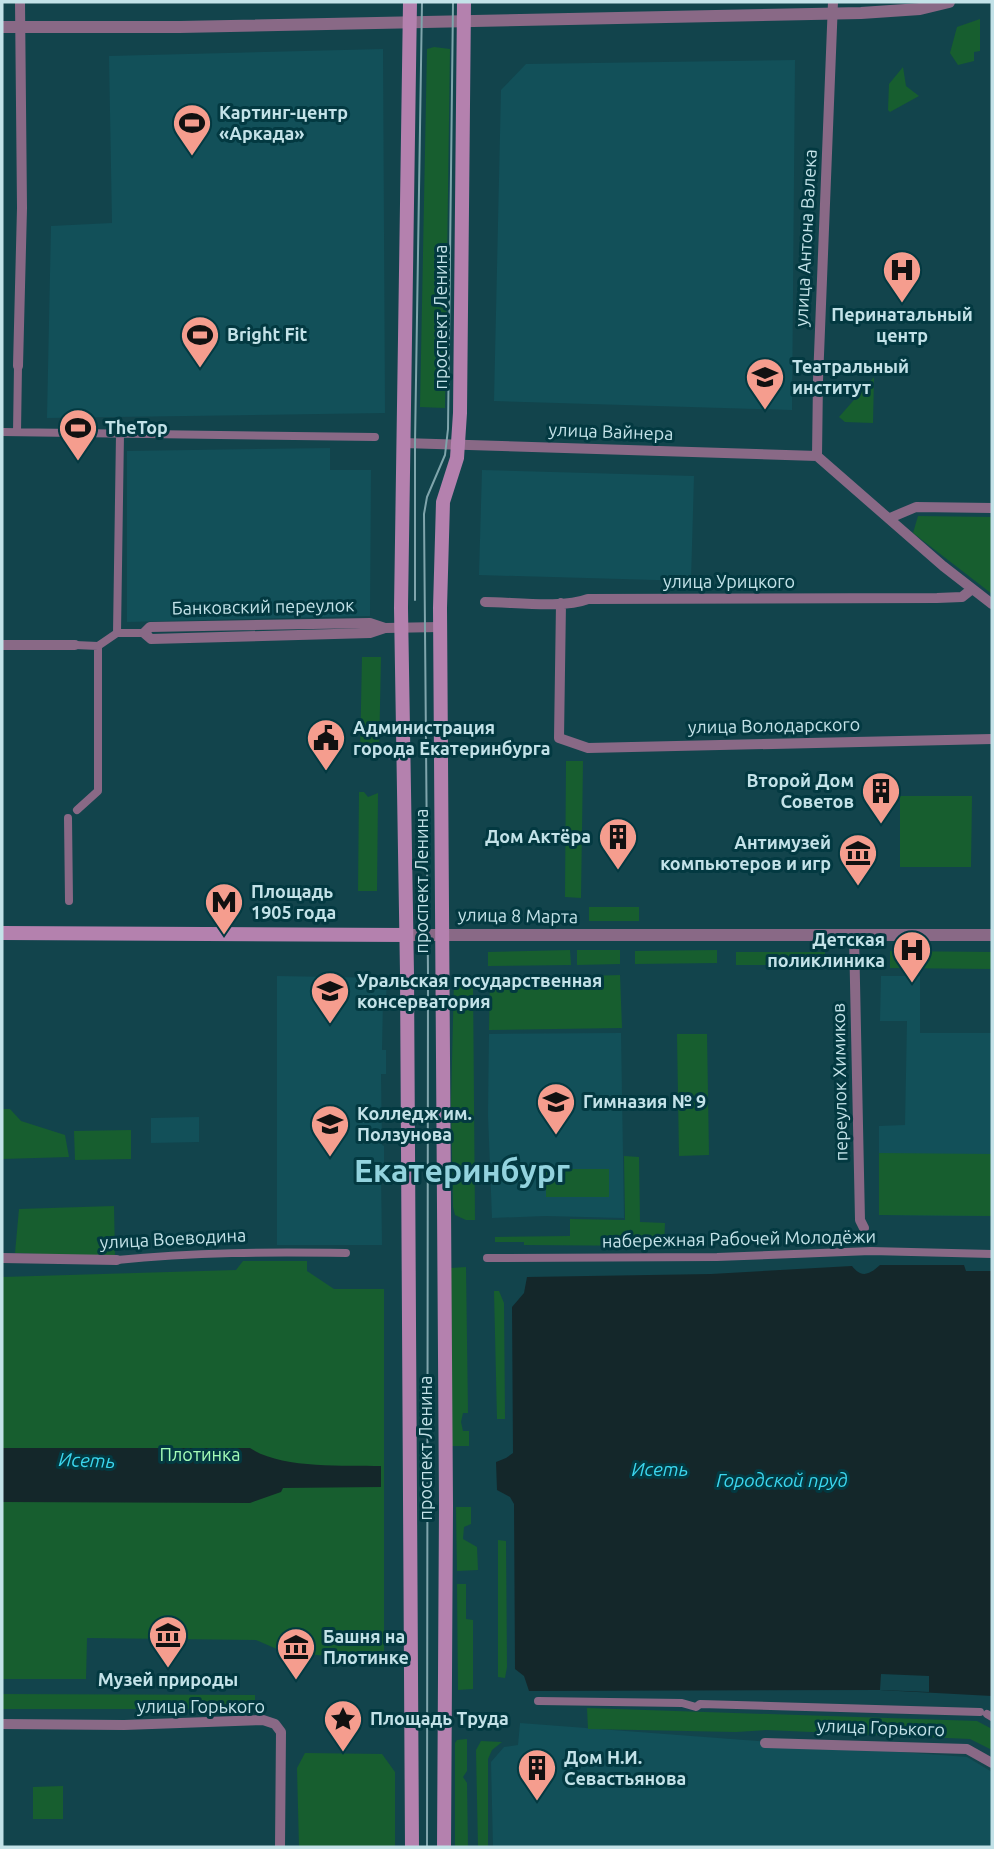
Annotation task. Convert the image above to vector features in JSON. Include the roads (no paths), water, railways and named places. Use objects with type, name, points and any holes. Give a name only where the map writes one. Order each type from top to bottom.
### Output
[{"type":"main road","name":"проспект Ленина","points":[[410,2],[401,628],[413,1659],[412,1847]]},
{"type":"main road","name":"проспект Ленина","points":[[444,1847],[446,1438],[440,627],[443,502],[459,444],[464,2]]},
{"type":"main road","name":"улица 8 Марта","points":[[2,933],[406,935]]},
{"type":"street","points":[[17,432],[22,208],[20,2]]},
{"type":"street","points":[[2,27],[464,22],[833,7],[919,9],[949,2]]},
{"type":"street","name":"улица Антона Валека","points":[[817,456],[817,380],[833,7]]},
{"type":"street","points":[[2,432],[375,437]]},
{"type":"street","points":[[2,645],[98,646],[117,633],[120,434]]},
{"type":"street","name":"улица Вайнера","points":[[403,443],[817,456]]},
{"type":"street","points":[[817,456],[992,604]]},
{"type":"street","points":[[890,519],[916,507],[992,509]]},
{"type":"street","name":"улица Урицкого","points":[[485,602],[950,598],[962,597],[972,589]]},
{"type":"street","name":"улица Володарского","points":[[561,603],[559,737],[588,748],[992,739]]},
{"type":"street","name":"Банковский переулок","points":[[117,633],[144,633],[150,626],[370,623],[385,628],[440,627]]},
{"type":"street","points":[[77,810],[98,791],[98,646]]},
{"type":"street","points":[[68,818],[69,901]]},
{"type":"street","name":"улица 8 Марта","points":[[406,935],[992,935]]},
{"type":"street","name":"переулок Химиков","points":[[854,935],[860,1220],[864,1228]]},
{"type":"street","name":"набережная Рабочей Молодёжи","points":[[486,1258],[717,1257],[871,1251],[992,1254]]},
{"type":"street","name":"улица Воеводина","points":[[2,1258],[117,1260],[246,1252],[346,1253]]},
{"type":"street","points":[[538,1700],[987,1714]]},
{"type":"street","name":"улица Горького","points":[[2,1724],[124,1725],[263,1720],[275,1724],[281,1732],[280,1847]]},
{"type":"street","name":"улица Горького","points":[[765,1743],[967,1749],[992,1763]]},
{"type":"water","name":"Городской пруд","points":[[880,1265],[964,1265],[966,1271],[992,1271],[992,1696],[880,1690],[529,1691],[524,1676],[515,1669],[514,1504],[510,1497],[497,1490],[496,1462],[513,1453],[512,1307],[524,1293],[527,1277],[711,1274],[852,1266],[859,1273],[866,1274]]},
{"type":"water","name":"Исеть","points":[[2,1448],[250,1448],[278,1460],[295,1463],[381,1466],[381,1487],[283,1488],[281,1492],[250,1503],[2,1502]]},
{"type":"tram line","points":[[415,600],[422,2]]},
{"type":"tram line","points":[[427,1847],[428,974],[424,514],[427,497],[445,455],[448,429],[453,2]]},
{"type":"place","name":"Картинг-центр «Аркада»","points":[[192,157]]},
{"type":"place","name":"Перинатальный центр","points":[[902,304]]},
{"type":"place","name":"Bright Fit","points":[[200,369]]},
{"type":"place","name":"Театральный институт","points":[[765,411]]},
{"type":"place","name":"TheTop","points":[[78,462]]},
{"type":"place","name":"Администрация города Екатеринбурга","points":[[326,772]]},
{"type":"place","name":"Второй Дом Советов","points":[[881,825]]},
{"type":"place","name":"Дом Актёра","points":[[618,871]]},
{"type":"place","name":"Антимузей компьютеров и игр","points":[[858,887]]},
{"type":"place","name":"Площадь 1905 года","points":[[224,936]]},
{"type":"place","name":"Детская поликлиника","points":[[912,984]]},
{"type":"place","name":"Уральская государственная консерватория","points":[[330,1025]]},
{"type":"place","name":"Гимназия № 9","points":[[556,1136]]},
{"type":"place","name":"Колледж им. Ползунова","points":[[330,1158]]},
{"type":"place","name":"Музей природы","points":[[168,1669]]},
{"type":"place","name":"Башня на Плотинке","points":[[296,1681]]},
{"type":"place","name":"Площадь Труда","points":[[343,1753]]},
{"type":"place","name":"Дом Н.И. Севастьянова","points":[[537,1802]]},
{"type":"district","name":"Екатеринбург","points":[[462,1171]]},
{"type":"park label","name":"Плотинка","points":[[200,1455]]}]
